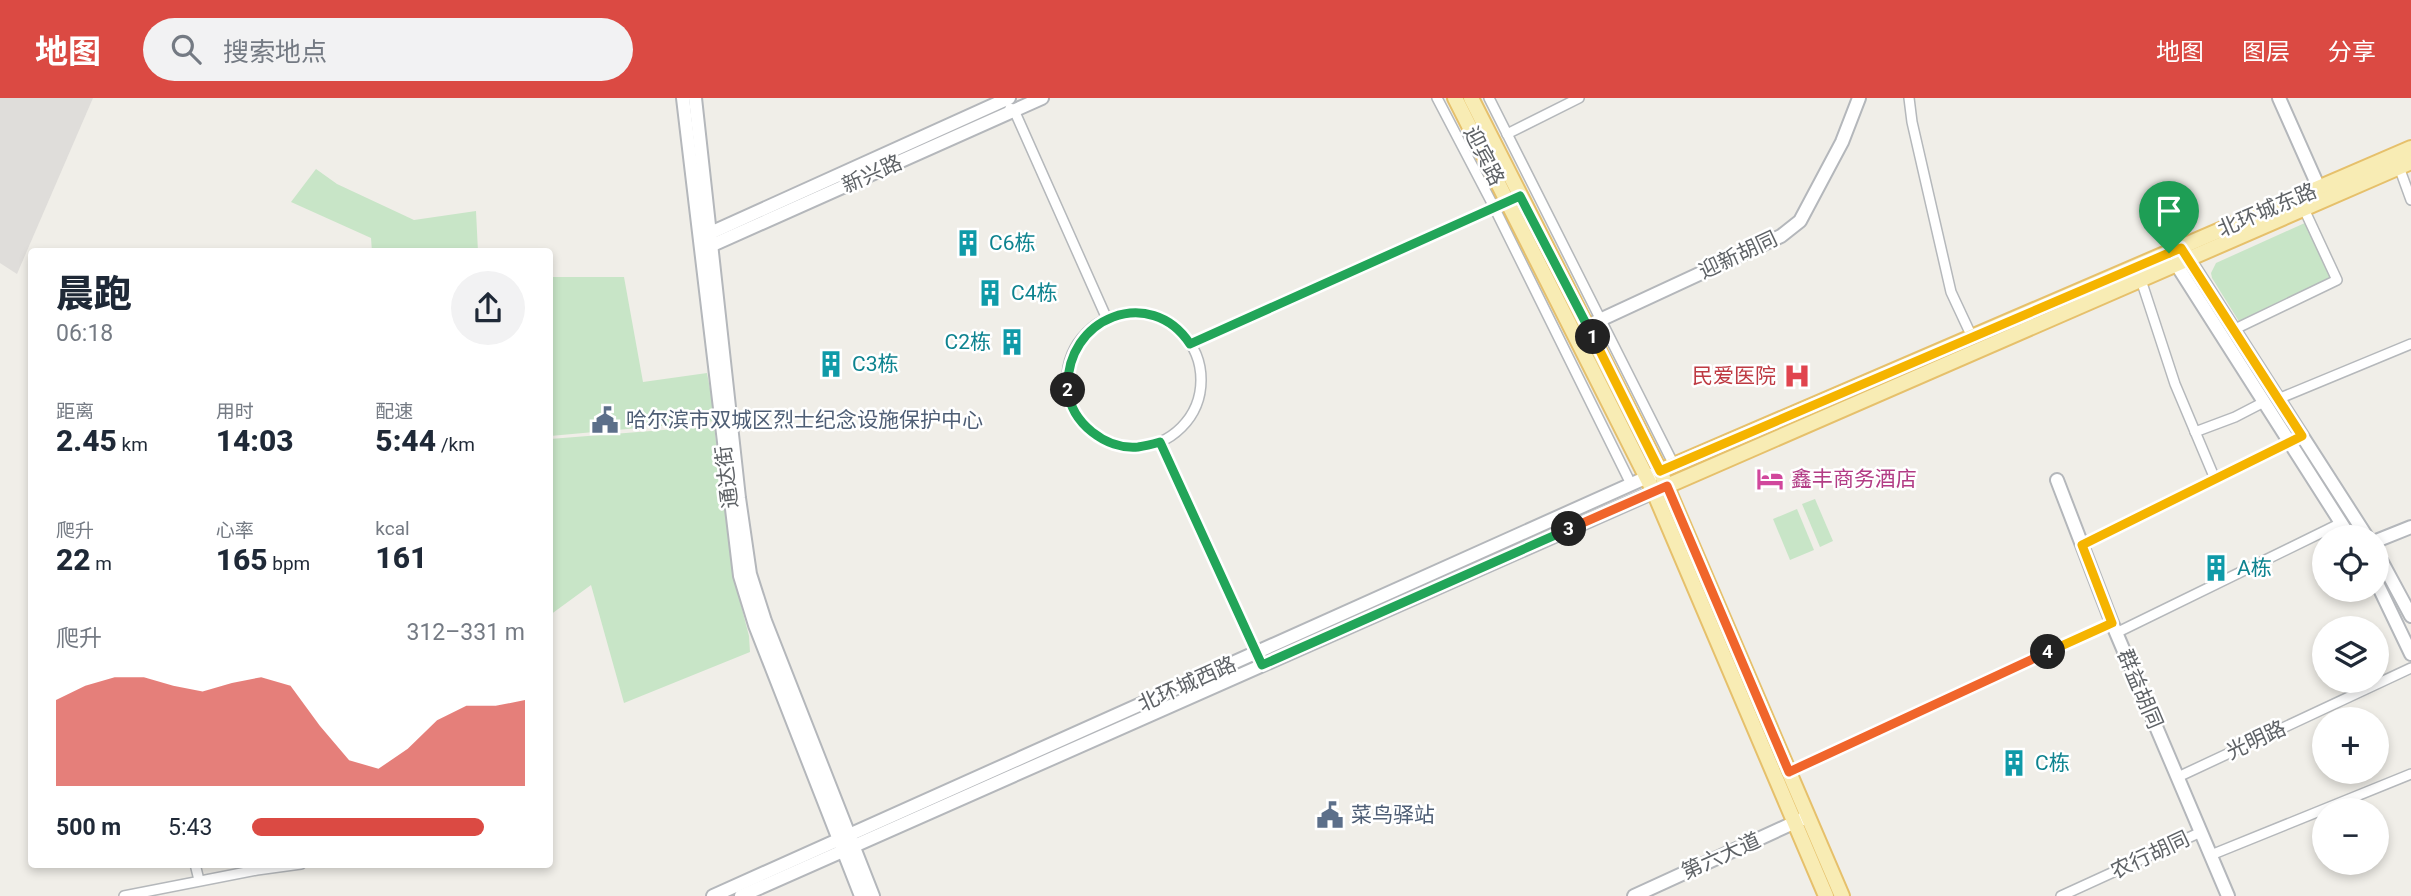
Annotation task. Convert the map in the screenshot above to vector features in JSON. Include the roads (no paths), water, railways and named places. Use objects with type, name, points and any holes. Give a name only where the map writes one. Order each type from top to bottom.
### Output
[{"type":"main road","name":"通达街","points":[[683,98],[707,241]]},
{"type":"main road","name":"通达街","points":[[695,98],[740,576],[755,625],[845,844]]},
{"type":"main road","name":"新兴路","points":[[707,241],[1005,103],[1042,98]]},
{"type":"main road","name":"迎宾路","points":[[1455,98],[1507,202],[1660,471]]},
{"type":"main road","name":"迎宾路","points":[[1471,98],[1496,148],[1507,202],[1594,323],[1660,471]]},
{"type":"main road","name":"迎新胡同","points":[[1594,323],[1781,236],[1800,221],[1842,142],[1859,98]]},
{"type":"main road","points":[[2279,98],[2319,188]]},
{"type":"main road","name":"北环城东路","points":[[1660,489],[2141,280],[2179,256],[2319,188],[2411,148]]},
{"type":"main road","name":"北环城东路","points":[[1660,471],[1972,337],[2304,209],[2405,164]]},
{"type":"main road","points":[[2179,256],[2234,330],[2359,525]]},
{"type":"main road","points":[[2179,256],[2264,402],[2341,523]]},
{"type":"main road","points":[[1660,471],[1660,489],[1826,896]]},
{"type":"main road","name":"北环城西路","points":[[1259,659],[1660,471]]},
{"type":"main road","name":"群益胡同","points":[[2057,480],[2114,628],[2228,896]]},
{"type":"main road","points":[[1660,489],[1789,772],[1842,896]]},
{"type":"main road","name":"北环城西路","points":[[741,896],[845,844],[1259,659],[1660,489]]},
{"type":"main road","points":[[2389,536],[2411,527]]},
{"type":"main road","points":[[2389,575],[2411,616]]},
{"type":"main road","points":[[2386,602],[2411,654]]},
{"type":"main road","name":"第六大道","points":[[1634,896],[1809,817]]},
{"type":"main road","points":[[845,844],[861,896]]},
{"type":"main road","points":[[845,844],[873,896]]},
{"type":"main road","name":"北环城西路","points":[[713,896],[845,844]]},
{"type":"street","points":[[1437,98],[1507,202],[1631,484]]},
{"type":"street","points":[[1489,98],[1594,323]]},
{"type":"street","points":[[1496,148],[1580,98]]},
{"type":"street","points":[[1909,98],[1912,122],[1951,292],[1972,337]]},
{"type":"street","points":[[1005,103],[1107,319]]},
{"type":"street","points":[[2405,164],[2411,200]]},
{"type":"street","points":[[1190,344],[1507,202]]},
{"type":"street","points":[[2234,330],[2337,280],[2304,209]]},
{"type":"street","points":[[2141,280],[2175,384],[2215,479]]},
{"type":"street","points":[[1128,313],[1149,314],[1168,322],[1185,336],[1190,344],[1196,354],[1201,374],[1200,395],[1192,415],[1178,431],[1160,442],[1137,447],[1114,444],[1094,434],[1078,417],[1069,395],[1067,372],[1074,350],[1088,332],[1107,319],[1128,313]]},
{"type":"street","points":[[2278,399],[2411,344]]},
{"type":"street","points":[[2195,432],[2235,417],[2264,402]]},
{"type":"street","points":[[2082,545],[2302,436]]},
{"type":"street","points":[[1160,442],[1259,659]]},
{"type":"street","points":[[1789,772],[2114,628],[2341,523]]},
{"type":"street","name":"光明路","points":[[2178,777],[2411,668]]},
{"type":"street","points":[[2211,855],[2411,774]]},
{"type":"street","name":"农行胡同","points":[[2061,896],[2201,832]]},
{"type":"street","points":[[196,868],[199,880]]},
{"type":"street","points":[[124,896],[199,880],[276,868]]},
{"type":"place","name":"C6栋","points":[[968,243]]},
{"type":"place","name":"C4栋","points":[[990,293]]},
{"type":"place","name":"C2栋","points":[[1012,342]]},
{"type":"place","name":"C3栋","points":[[831,364]]},
{"type":"place","name":"民爱医院","points":[[1797,376]]},
{"type":"place","name":"哈尔滨市双城区烈士纪念设施保护中心","points":[[605,420]]},
{"type":"place","name":"鑫丰商务酒店","points":[[1770,479]]},
{"type":"place","name":"A栋","points":[[2216,568]]},
{"type":"place","name":"C栋","points":[[2014,763]]},
{"type":"place","name":"菜鸟驿站","points":[[1330,815]]}]
